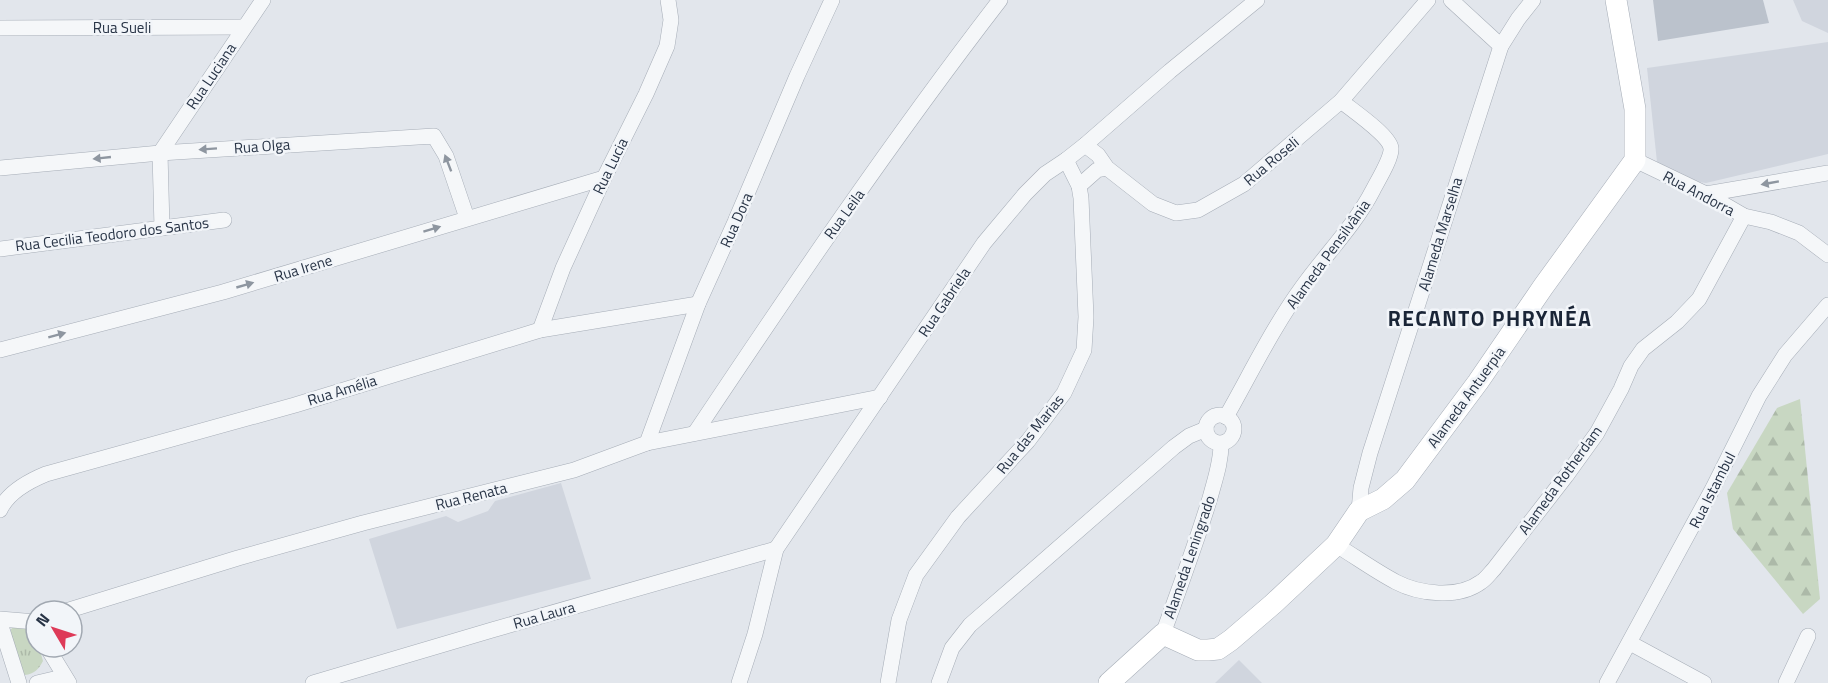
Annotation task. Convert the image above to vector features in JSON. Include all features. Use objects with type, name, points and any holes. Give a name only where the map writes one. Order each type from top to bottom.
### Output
[{"type":"street","name":"Rua Luciana","points":[[160,153],[263,0]]},
{"type":"street","name":"Rua Lucia","points":[[540,330],[563,268],[667,46],[671,20],[668,0]]},
{"type":"street","name":"Rua Dora","points":[[646,443],[698,304],[832,0]]},
{"type":"street","name":"Rua Leila","points":[[695,433],[784,298],[1000,0]]},
{"type":"street","name":"Rua Gabriela","points":[[740,683],[777,549],[984,243],[1031,187],[1045,174],[1085,145],[1257,0]]},
{"type":"street","name":"Rua Roseli","points":[[1085,145],[1098,154],[1107,168],[1153,204],[1176,213],[1197,210],[1244,184],[1341,101],[1428,0]]},
{"type":"street","points":[[1451,0],[1502,46]]},
{"type":"street","name":"Alameda Marselha","points":[[1359,511],[1361,488],[1370,453],[1475,124],[1502,46],[1518,19],[1533,0]]},
{"type":"street","points":[[1616,0],[1635,109],[1635,160]]},
{"type":"street","name":"Rua Sueli","points":[[0,28],[244,27]]},
{"type":"street","name":"Alameda Pensilvânia","points":[[1226,417],[1276,327],[1302,287],[1367,202],[1388,159],[1391,149],[1382,134],[1341,101]]},
{"type":"street","name":"Rua Olga","points":[[0,168],[160,153],[434,136],[446,156],[467,218]]},
{"type":"street","points":[[160,153],[162,228]]},
{"type":"street","name":"Rua das Marias","points":[[888,683],[899,620],[916,575],[958,517],[1028,441],[1064,393],[1084,350],[1086,317],[1081,198],[1079,186],[1066,160]]},
{"type":"street","name":"Rua Andorra","points":[[1635,160],[1706,194],[1744,216],[1771,222],[1799,233],[1828,255]]},
{"type":"street","name":"Alameda Antuerpia","points":[[1163,634],[1198,650],[1218,649],[1273,604],[1336,545],[1359,511],[1383,499],[1405,480],[1478,382],[1635,160]]},
{"type":"street","points":[[1079,186],[1097,170],[1107,168]]},
{"type":"street","points":[[1706,194],[1828,173]]},
{"type":"street","name":"Rua Irene","points":[[0,350],[223,292],[604,178]]},
{"type":"street","name":"Alameda Rotherdam","points":[[1336,545],[1396,582],[1413,589],[1448,593],[1466,590],[1481,582],[1494,569],[1597,433],[1637,357],[1677,322],[1698,299],[1744,216]]},
{"type":"street","name":"Rua Cecilia Teodoro dos Santos","points":[[0,249],[224,220]]},
{"type":"street","name":"Rua Amélia","points":[[0,510],[3,502],[19,489],[31,480],[46,474],[295,405],[540,330],[698,304]]},
{"type":"street","name":"Rua Istambul","points":[[1607,683],[1713,488],[1759,396],[1785,355],[1828,305]]},
{"type":"street","name":"Rua Renata","points":[[84,606],[352,526],[574,470],[646,443],[880,397]]},
{"type":"street","points":[[1214,416],[1226,417],[1234,426],[1233,434],[1228,441],[1221,444],[1213,442],[1208,437],[1206,429],[1208,421],[1214,416]]},
{"type":"street","points":[[939,683],[952,648],[970,625],[1173,447],[1189,436],[1206,429]]},
{"type":"street","name":"Alameda Leningrado","points":[[1109,683],[1163,634],[1218,473],[1221,444]]},
{"type":"street","name":"Rua Laura","points":[[313,683],[777,549]]},
{"type":"street","points":[[19,683],[0,621],[24,622]]},
{"type":"street","points":[[1786,683],[1808,636]]},
{"type":"street","points":[[1630,643],[1704,683]]},
{"type":"street","points":[[54,659],[68,682]]},
{"type":"street","points":[[37,683],[54,679],[68,682]]},
{"type":"shaded area","points":[[1793,0],[1828,0],[1828,33],[1802,21]]},
{"type":"shaded area","points":[[1828,42],[1828,154],[1706,183],[1693,181],[1657,162],[1647,68]]},
{"type":"shaded area","points":[[561,483],[591,579],[397,629],[369,539],[446,516],[458,522],[488,511],[495,501]]},
{"type":"shaded area","points":[[1239,660],[1262,683],[1215,683]]},
{"type":"green space","points":[[1800,399],[1820,599],[1803,614],[1733,529],[1727,493],[1777,408]]},
{"type":"green space","points":[[24,625],[24,659],[42,659],[40,666],[31,674],[23,673],[10,633],[15,626]]},
{"type":"building","points":[[1653,0],[1763,0],[1769,23],[1658,41]]},
{"type":"district","name":"RECANTO PHRYNÉA","points":[[1490,318]]}]
